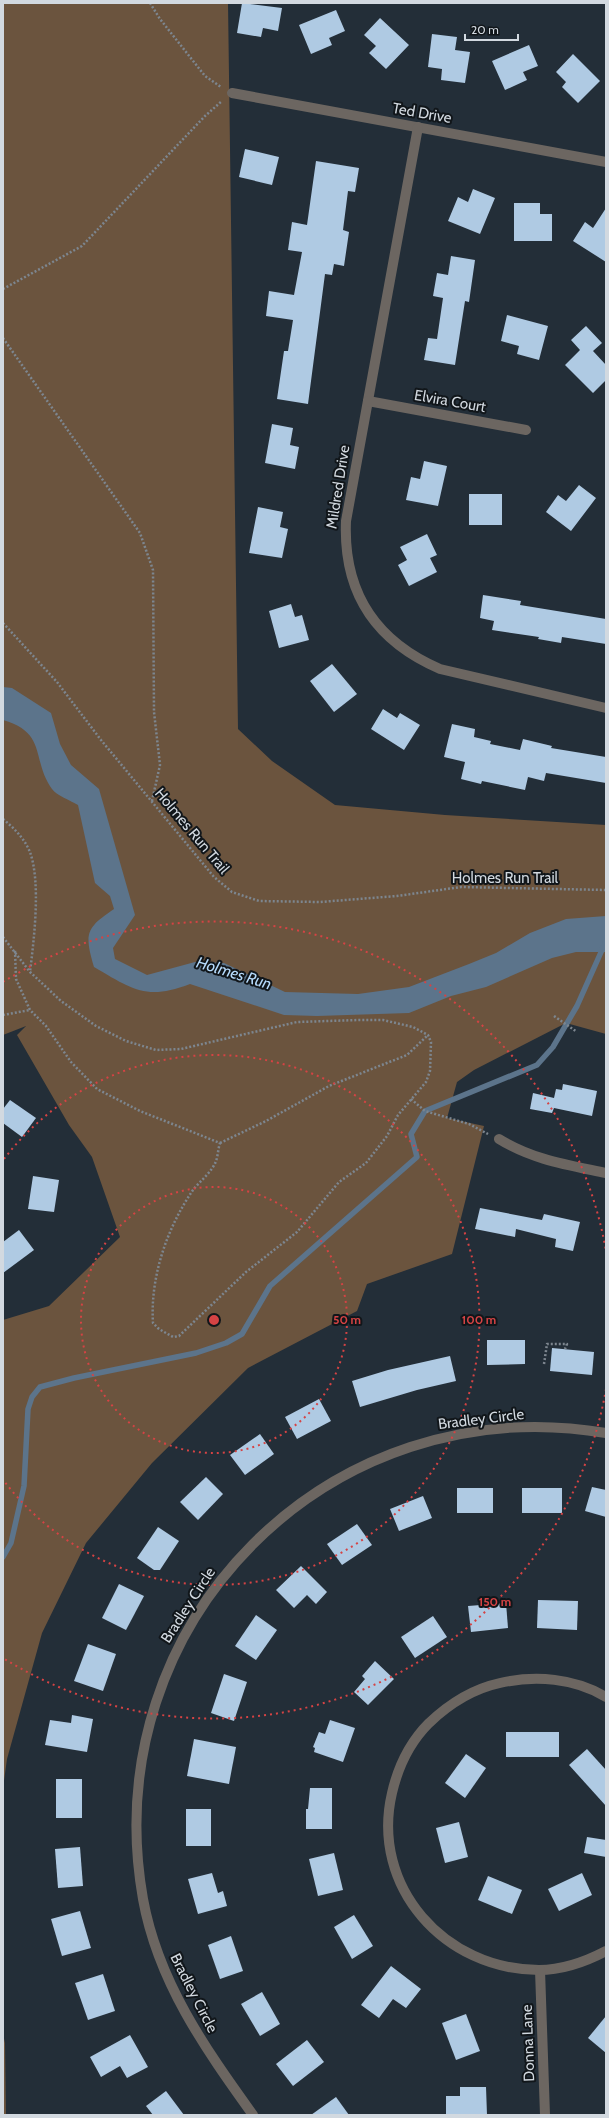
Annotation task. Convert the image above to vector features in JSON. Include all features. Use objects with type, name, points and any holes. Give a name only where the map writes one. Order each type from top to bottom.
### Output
[{"type":"street","name":"Ted Drive","points":[[232,93],[606,162]]},
{"type":"street","name":"Mildred Drive","points":[[418,127],[346,521],[348,562],[354,585],[364,608],[380,629],[405,651],[418,659],[440,668],[606,708]]},
{"type":"street","name":"Elvira Court","points":[[368,401],[526,430]]},
{"type":"street","points":[[499,1139],[518,1151],[540,1159],[606,1173]]},
{"type":"street","name":"Bradley Circle","points":[[253,2115],[204,2046],[167,1979],[155,1946],[143,1900],[138,1860],[137,1814],[140,1765],[146,1735],[159,1692],[174,1653],[211,1594],[237,1560],[287,1512],[318,1490],[350,1472],[418,1444],[467,1432],[506,1428],[552,1427],[606,1433]]},
{"type":"street","points":[[606,1697],[590,1689],[566,1682],[539,1678],[515,1679],[490,1685],[467,1694],[442,1711],[422,1730],[407,1753],[396,1778],[390,1805],[388,1830],[392,1857],[400,1883],[412,1904],[428,1925],[449,1943],[470,1956],[492,1964],[513,1969],[540,1970],[564,1967],[590,1959],[606,1951]]},
{"type":"street","name":"Donna Lane","points":[[540,1970],[545,2115]]},
{"type":"path","points":[[3,289],[82,246],[205,116],[232,93],[205,76],[160,19],[150,3]]},
{"type":"path","points":[[3,338],[140,533],[153,570],[154,712],[160,765],[152,801]]},
{"type":"path","name":"Holmes Run Trail","points":[[3,623],[57,682],[101,740],[214,877],[232,892],[259,901],[320,902],[397,896],[461,887],[606,890]]},
{"type":"path","points":[[3,819],[17,831],[30,852],[35,880],[35,926],[30,972]]},
{"type":"path","points":[[3,937],[15,950],[30,972],[61,1001],[96,1026],[126,1041],[156,1050],[181,1049],[297,1022],[384,1020],[413,1027],[428,1035],[431,1042],[430,1071],[426,1082],[398,1115],[387,1136],[366,1163],[339,1182],[297,1232],[246,1272],[192,1326],[179,1336],[173,1337],[159,1329],[153,1323],[155,1282],[159,1262],[182,1208],[194,1189],[216,1162],[220,1143]]},
{"type":"path","points":[[15,950],[16,979],[30,1010],[46,1026],[71,1062],[97,1089],[140,1111],[220,1143],[252,1128],[329,1086],[407,1055],[428,1035]]},
{"type":"path","points":[[3,1015],[30,1010]]},
{"type":"path","points":[[554,1016],[577,1032]]},
{"type":"path","points":[[411,1099],[425,1110],[469,1124],[499,1139]]},
{"type":"path","points":[[544,1364],[547,1344],[566,1344],[565,1349]]},
{"type":"shaded area","points":[[3,3],[228,3],[238,729],[272,761],[335,805],[445,815],[606,825],[606,1034],[566,1023],[474,1070],[457,1082],[447,1118],[484,1126],[452,1254],[367,1284],[357,1311],[248,1368],[152,1463],[86,1543],[42,1633],[7,1759],[3,1788],[3,1320],[49,1306],[120,1237],[92,1157],[69,1125],[17,1035],[26,1026],[3,1035]]},
{"type":"shaded area","points":[[3,2034],[5,2043],[6,2115],[3,2115]]},
{"type":"water","name":"Holmes Run","points":[[3,687],[12,688],[51,713],[60,744],[71,765],[99,789],[135,915],[113,948],[115,959],[147,975],[195,962],[224,963],[285,992],[358,994],[409,987],[496,953],[530,933],[566,919],[606,916],[606,952],[576,952],[552,958],[486,987],[451,996],[409,1013],[317,1016],[284,1015],[190,984],[162,992],[150,992],[129,987],[94,967],[89,946],[90,932],[98,921],[114,909],[110,896],[95,883],[78,805],[60,796],[52,789],[42,768],[33,740],[27,732],[3,720]]},
{"type":"building","points":[[242,3],[282,8],[278,31],[263,28],[261,37],[237,33]]},
{"type":"building","points":[[336,10],[345,31],[329,38],[332,45],[311,54],[299,25]]},
{"type":"building","points":[[380,18],[409,45],[386,69],[369,53],[376,46],[364,35]]},
{"type":"building","points":[[432,34],[457,37],[455,50],[470,52],[465,83],[441,80],[442,69],[428,67]]},
{"type":"building","points":[[529,45],[538,66],[523,72],[527,80],[505,90],[492,61]]},
{"type":"building","points":[[573,54],[600,81],[578,103],[562,87],[566,82],[556,72]]},
{"type":"building","points":[[245,149],[279,157],[272,185],[239,177]]},
{"type":"building","points":[[316,161],[359,168],[355,192],[348,191],[343,230],[349,232],[344,266],[334,264],[332,275],[325,274],[308,404],[277,399],[284,351],[288,351],[293,320],[266,316],[269,291],[294,295],[302,252],[288,250],[292,222],[307,225]]},
{"type":"building","points":[[473,189],[495,198],[480,234],[448,221],[458,197],[468,202]]},
{"type":"building","points":[[514,203],[540,203],[540,214],[552,214],[552,241],[514,241]]},
{"type":"building","points":[[606,208],[606,262],[573,241],[585,222],[593,228]]},
{"type":"building","points":[[451,256],[475,260],[469,302],[465,301],[455,365],[424,360],[428,338],[437,339],[443,298],[433,296],[437,273],[448,275]]},
{"type":"building","points":[[507,315],[548,326],[539,360],[517,354],[519,346],[501,341]]},
{"type":"building","points":[[586,326],[602,343],[593,351],[606,365],[606,380],[593,393],[565,365],[580,350],[571,340]]},
{"type":"building","points":[[272,424],[293,428],[290,445],[299,447],[295,469],[265,463]]},
{"type":"building","points":[[424,461],[447,466],[438,506],[406,500],[411,477],[420,479]]},
{"type":"building","points":[[579,485],[596,498],[571,531],[546,512],[558,495],[566,501]]},
{"type":"building","points":[[469,494],[502,494],[502,525],[469,525]]},
{"type":"building","points":[[258,507],[283,512],[280,527],[288,529],[282,558],[249,553]]},
{"type":"building","points":[[427,534],[437,555],[430,558],[437,572],[409,586],[398,565],[407,560],[400,547]]},
{"type":"building","points":[[483,595],[521,601],[520,605],[606,619],[606,644],[562,637],[561,643],[538,639],[539,637],[492,630],[494,621],[480,618]]},
{"type":"building","points":[[291,604],[295,617],[302,615],[309,640],[279,648],[269,611]]},
{"type":"building","points":[[332,664],[357,694],[334,712],[310,681]]},
{"type":"building","points":[[383,709],[397,718],[400,713],[420,725],[404,750],[371,729]]},
{"type":"building","points":[[452,724],[475,729],[474,737],[491,741],[490,744],[520,750],[523,739],[552,746],[551,748],[606,757],[606,783],[546,773],[544,781],[528,777],[525,790],[482,781],[481,784],[461,779],[465,762],[444,757]]},
{"type":"building","points":[[563,1084],[597,1091],[592,1116],[554,1108],[552,1113],[530,1109],[533,1093],[554,1098],[556,1089],[562,1090]]},
{"type":"building","points":[[10,1100],[36,1118],[22,1137],[3,1123],[3,1109]]},
{"type":"building","points":[[33,1176],[59,1180],[54,1212],[28,1209]]},
{"type":"building","points":[[480,1208],[542,1220],[544,1214],[580,1222],[573,1251],[555,1247],[556,1239],[516,1229],[515,1237],[475,1229]]},
{"type":"building","points":[[19,1230],[34,1250],[3,1273],[3,1242]]},
{"type":"building","points":[[487,1340],[525,1340],[525,1364],[487,1365]]},
{"type":"building","points":[[552,1348],[594,1352],[592,1375],[550,1371]]},
{"type":"building","points":[[450,1356],[456,1381],[417,1390],[360,1407],[352,1381],[388,1370]]},
{"type":"building","points":[[319,1399],[331,1421],[297,1439],[285,1417]]},
{"type":"building","points":[[260,1434],[274,1454],[245,1475],[230,1455]]},
{"type":"building","points":[[206,1477],[223,1494],[198,1520],[180,1502]]},
{"type":"building","points":[[592,1487],[606,1490],[606,1517],[585,1511]]},
{"type":"building","points":[[457,1488],[493,1488],[493,1513],[457,1513]]},
{"type":"building","points":[[522,1488],[562,1488],[562,1513],[522,1513]]},
{"type":"building","points":[[423,1496],[432,1518],[399,1531],[390,1509]]},
{"type":"building","points":[[357,1524],[372,1545],[342,1565],[327,1544]]},
{"type":"building","points":[[158,1527],[179,1541],[160,1570],[154,1570],[137,1558]]},
{"type":"building","points":[[301,1566],[327,1592],[316,1604],[307,1595],[294,1608],[276,1590]]},
{"type":"building","points":[[119,1584],[144,1596],[126,1630],[102,1618]]},
{"type":"building","points":[[538,1600],[578,1601],[577,1630],[537,1628]]},
{"type":"building","points":[[506,1603],[508,1628],[471,1632],[468,1606]]},
{"type":"building","points":[[256,1615],[277,1630],[256,1660],[235,1646]]},
{"type":"building","points":[[433,1616],[447,1637],[415,1658],[401,1637]]},
{"type":"building","points":[[88,1644],[116,1654],[103,1691],[74,1681]]},
{"type":"building","points":[[375,1661],[394,1679],[368,1705],[354,1692],[365,1679],[362,1676]]},
{"type":"building","points":[[224,1674],[247,1682],[234,1721],[211,1713]]},
{"type":"building","points":[[72,1715],[93,1719],[87,1752],[45,1745],[50,1720],[71,1723]]},
{"type":"building","points":[[330,1720],[355,1728],[343,1762],[314,1752],[315,1748],[313,1747],[319,1732],[325,1734]]},
{"type":"building","points":[[506,1732],[559,1732],[559,1757],[506,1757]]},
{"type":"building","points":[[194,1739],[236,1747],[229,1784],[187,1776]]},
{"type":"building","points":[[587,1749],[606,1770],[606,1806],[569,1765]]},
{"type":"building","points":[[466,1754],[486,1768],[465,1798],[445,1783]]},
{"type":"building","points":[[56,1779],[82,1779],[82,1818],[56,1818]]},
{"type":"building","points":[[310,1788],[332,1788],[332,1829],[306,1829],[306,1809],[308,1809]]},
{"type":"building","points":[[186,1809],[211,1809],[211,1846],[186,1846]]},
{"type":"building","points":[[459,1822],[468,1857],[445,1863],[436,1828]]},
{"type":"building","points":[[587,1837],[606,1840],[606,1857],[584,1853]]},
{"type":"building","points":[[80,1847],[83,1886],[58,1888],[55,1849]]},
{"type":"building","points":[[334,1853],[343,1890],[318,1896],[309,1859]]},
{"type":"building","points":[[212,1873],[218,1893],[223,1891],[227,1906],[198,1914],[188,1879]]},
{"type":"building","points":[[582,1873],[592,1895],[559,1911],[548,1889]]},
{"type":"building","points":[[488,1876],[522,1890],[512,1914],[478,1900]]},
{"type":"building","points":[[80,1911],[91,1948],[62,1956],[51,1919]]},
{"type":"building","points":[[354,1915],[373,1946],[352,1959],[334,1927]]},
{"type":"building","points":[[231,1936],[243,1971],[220,1979],[208,1945]]},
{"type":"building","points":[[391,1966],[421,1989],[406,2008],[393,1999],[379,2018],[361,2005]]},
{"type":"building","points":[[103,1974],[115,2011],[88,2020],[75,1983]]},
{"type":"building","points":[[262,1992],[280,2024],[260,2036],[241,2004]]},
{"type":"building","points":[[466,2014],[480,2051],[456,2060],[442,2023]]},
{"type":"building","points":[[606,2016],[606,2053],[588,2038]]},
{"type":"building","points":[[130,2035],[148,2067],[127,2078],[120,2066],[101,2077],[90,2057]]},
{"type":"building","points":[[307,2040],[324,2062],[293,2086],[276,2064]]},
{"type":"building","points":[[460,2087],[486,2087],[487,2115],[446,2115],[446,2096],[460,2096]]},
{"type":"building","points":[[166,2091],[184,2115],[153,2115],[146,2106]]},
{"type":"building","points":[[336,2097],[349,2115],[311,2115]]},
{"type":"waterway","points":[[3,1557],[11,1543],[24,1486],[28,1409],[32,1397],[40,1387],[74,1378],[196,1353],[226,1343],[242,1334],[270,1286],[417,1157],[411,1134],[425,1111],[537,1065],[553,1047],[577,1006],[606,941]]}]
